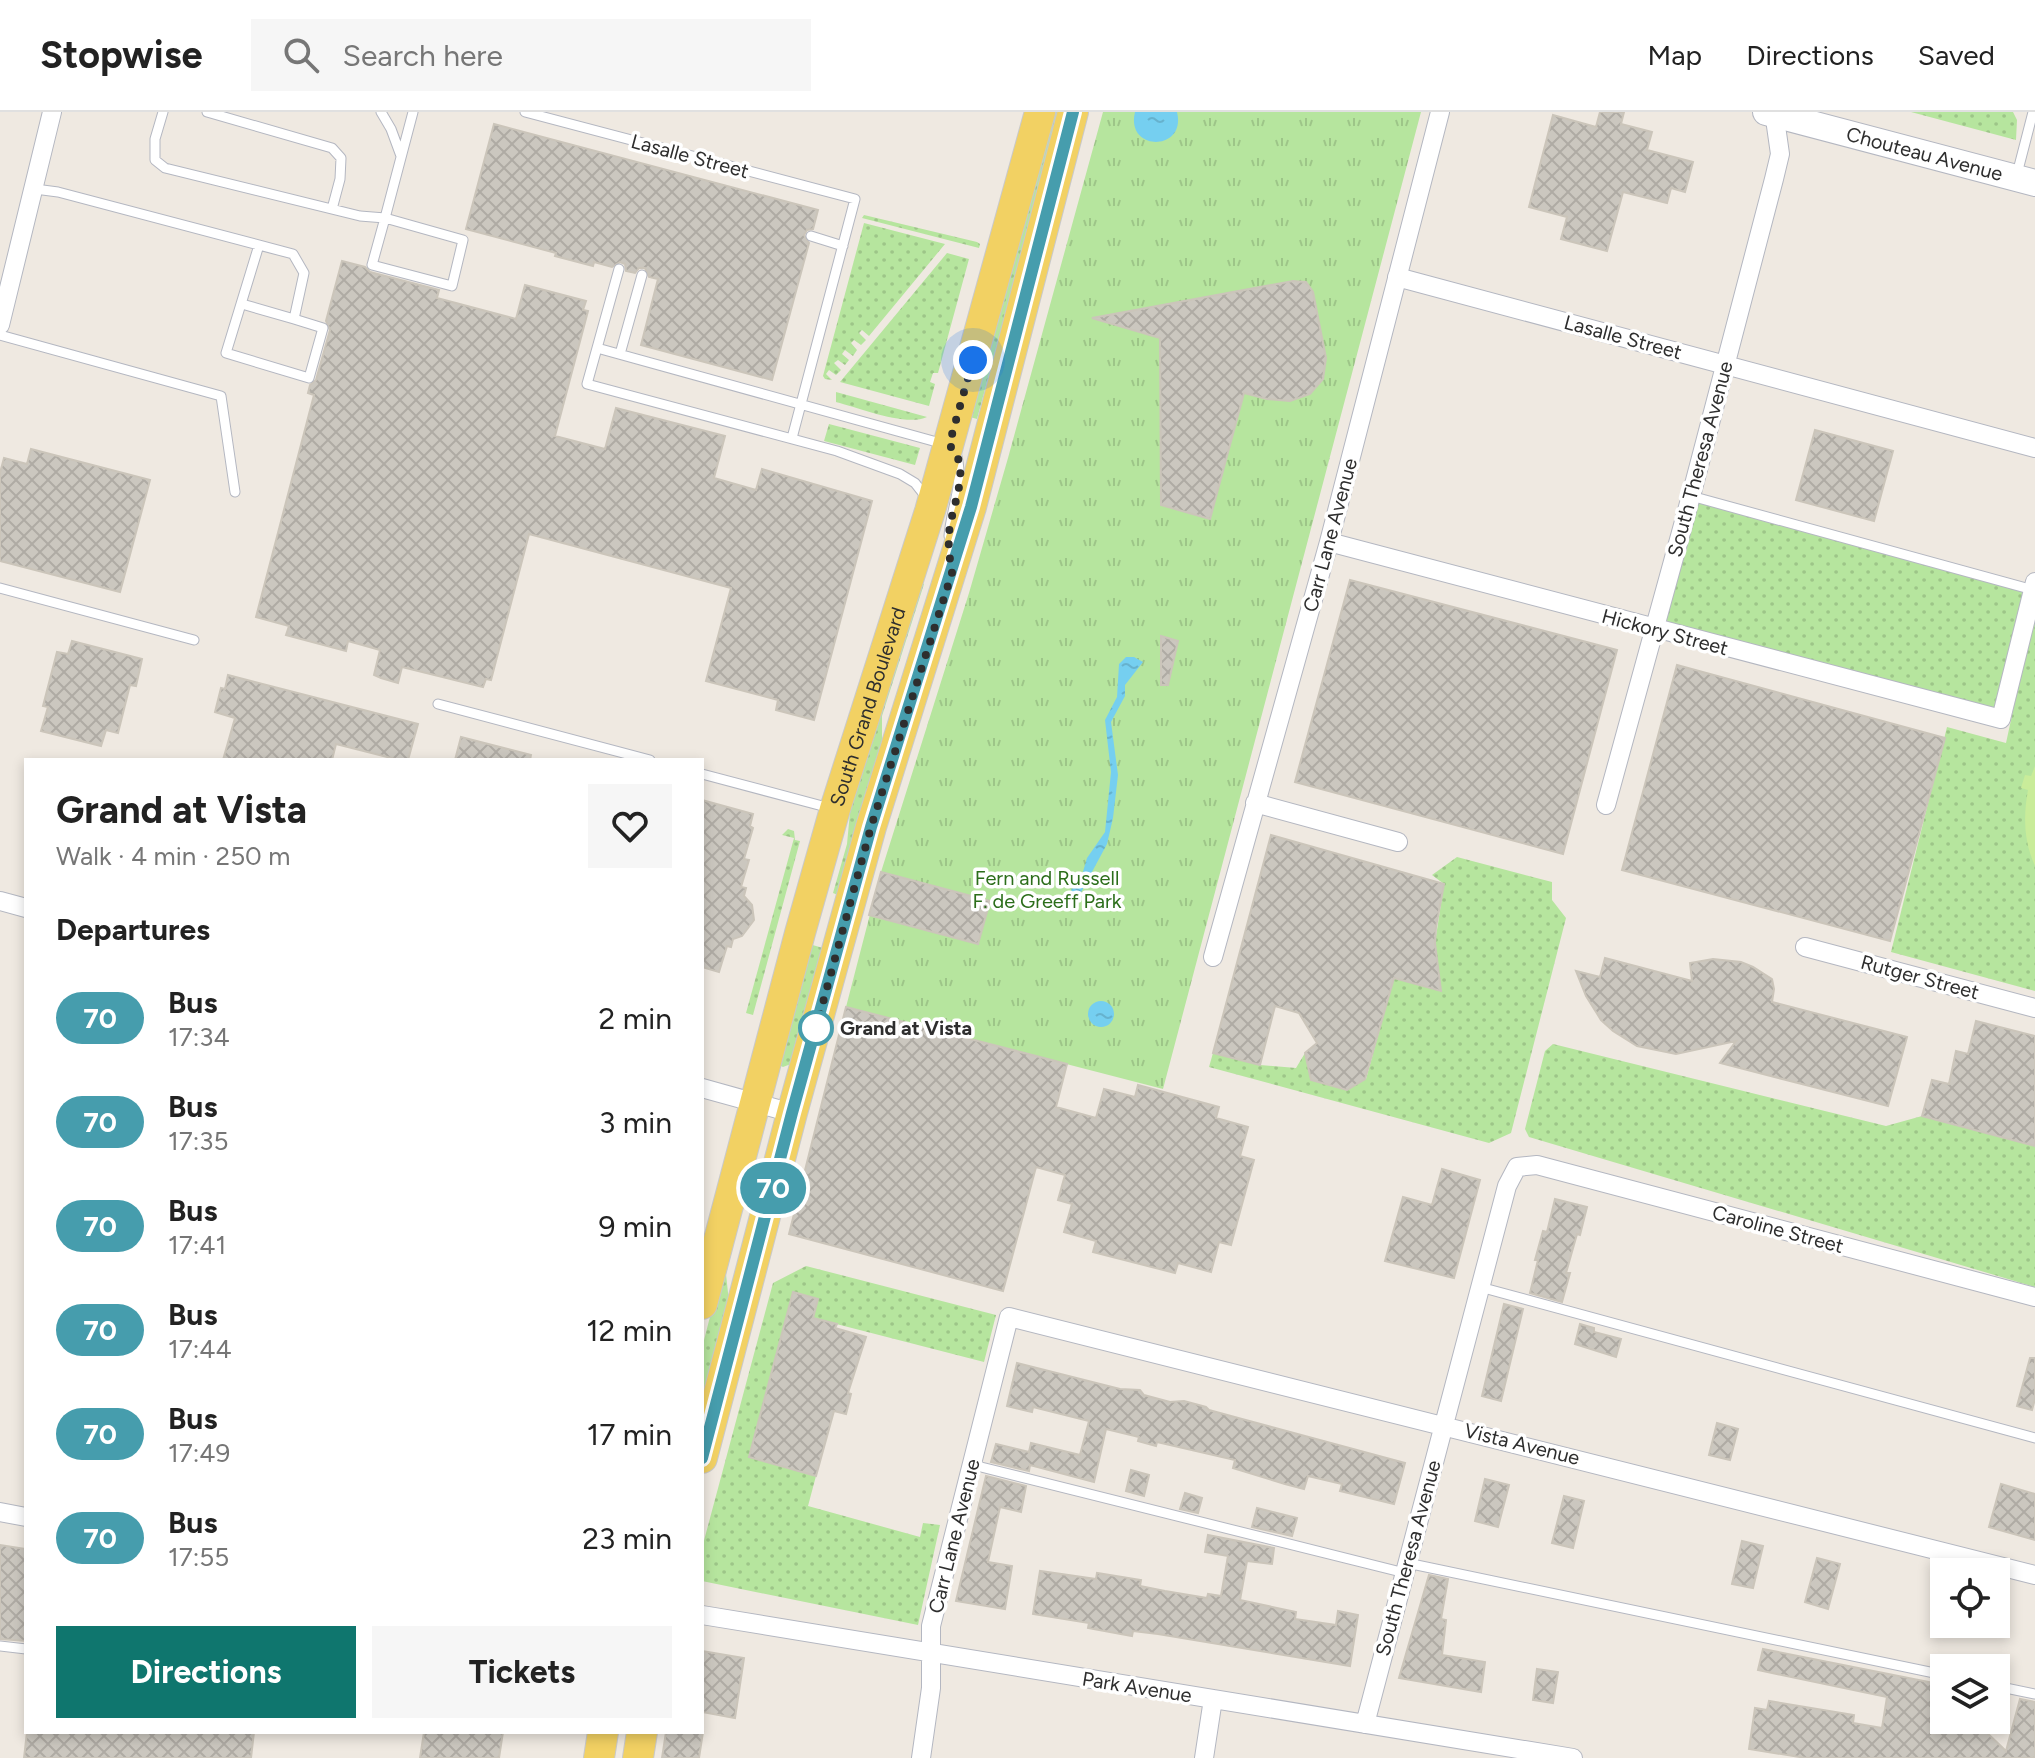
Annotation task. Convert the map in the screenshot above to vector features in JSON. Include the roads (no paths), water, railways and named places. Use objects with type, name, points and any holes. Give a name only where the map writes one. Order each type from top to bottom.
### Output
[{"type":"main road","name":"South Grand Boulevard","points":[[704,1296],[835,809],[930,511],[1040,112]]},
{"type":"main road","name":"South Grand Boulevard","points":[[704,1450],[846,919],[905,713],[952,573],[1073,112]]},
{"type":"main road","name":"Chouteau Avenue","points":[[1771,113],[2026,180]]},
{"type":"main road","points":[[835,809],[834,861],[823,907],[829,918],[846,919]]},
{"type":"main road","points":[[599,1758],[603,1734]]},
{"type":"main road","points":[[638,1758],[642,1734]]},
{"type":"street","points":[[0,325],[5,285],[35,189],[52,112]]},
{"type":"street","name":"Carr Lane Avenue","points":[[1213,957],[1329,542],[1440,112]]},
{"type":"street","name":"South Theresa Avenue","points":[[1606,805],[1780,154],[1771,113]]},
{"type":"street","name":"Lasalle Street","points":[[1397,277],[2035,448]]},
{"type":"street","name":"Hickory Street","points":[[1329,542],[2001,719],[2034,586]]},
{"type":"street","points":[[1255,803],[1398,842]]},
{"type":"street","points":[[0,901],[24,907]]},
{"type":"street","name":"Rutger Street","points":[[1805,947],[2035,1008]]},
{"type":"street","points":[[704,1089],[792,1113]]},
{"type":"street","name":"South Theresa Avenue","points":[[1365,1724],[1510,1178],[1521,1165]]},
{"type":"street","name":"Caroline Street","points":[[1521,1165],[1537,1165],[2035,1297]]},
{"type":"street","name":"Carr Lane Avenue","points":[[921,1758],[931,1688],[931,1626],[1009,1317]]},
{"type":"street","name":"Vista Avenue","points":[[1009,1317],[2035,1575]]},
{"type":"street","points":[[0,1512],[24,1517]]},
{"type":"street","name":"Park Avenue","points":[[704,1615],[1573,1758]]},
{"type":"street","points":[[1204,1758],[1213,1699]]},
{"type":"lane","points":[[163,112],[155,139],[155,160],[165,168],[360,216],[385,218],[463,240],[452,286],[372,265],[385,218],[402,156],[413,112]]},
{"type":"lane","points":[[207,112],[332,148],[341,158],[340,179],[332,209]]},
{"type":"lane","points":[[381,112],[402,156]]},
{"type":"lane","name":"Lasalle Street","points":[[525,112],[855,199],[843,246]]},
{"type":"lane","points":[[2026,180],[2033,112]]},
{"type":"lane","points":[[35,189],[58,192],[293,254],[304,273],[294,319]]},
{"type":"lane","points":[[792,438],[843,246],[811,236]]},
{"type":"lane","points":[[242,304],[323,328],[309,378],[226,353],[259,245]]},
{"type":"lane","points":[[619,269],[587,384],[855,457],[900,474],[921,490],[930,511]]},
{"type":"lane","points":[[620,354],[642,275]]},
{"type":"lane","points":[[0,335],[221,396],[235,492]]},
{"type":"lane","points":[[597,348],[949,445],[957,454],[959,478],[949,534],[952,573]]},
{"type":"lane","points":[[1691,496],[2034,586]]},
{"type":"lane","points":[[0,588],[194,640]]},
{"type":"lane","points":[[438,704],[642,758]]},
{"type":"lane","points":[[704,775],[835,809]]},
{"type":"lane","points":[[1480,1287],[2035,1438]]},
{"type":"lane","points":[[973,1465],[1406,1568],[1930,1672]]},
{"type":"lane","points":[[0,1646],[24,1649]]},
{"type":"lane","points":[[2010,1689],[2035,1694]]},
{"type":"water","points":[[1135,112],[1177,112],[1178,125],[1165,140],[1147,140],[1134,125]]},
{"type":"water","points":[[1126,657],[1143,662],[1125,685],[1125,696],[1111,722],[1118,775],[1113,818],[1107,844],[1078,898],[1071,890],[1105,832],[1111,772],[1105,720],[1117,697],[1119,664]]},
{"type":"water","points":[[1101,1001],[1110,1005],[1114,1014],[1110,1023],[1101,1027],[1092,1023],[1088,1014],[1092,1005]]},
{"type":"place","name":"Grand at Vista","points":[[816,1028]]},
{"type":"park label","name":"Fern and Russell F. de Greeff Park","points":[[1047,890]]}]
